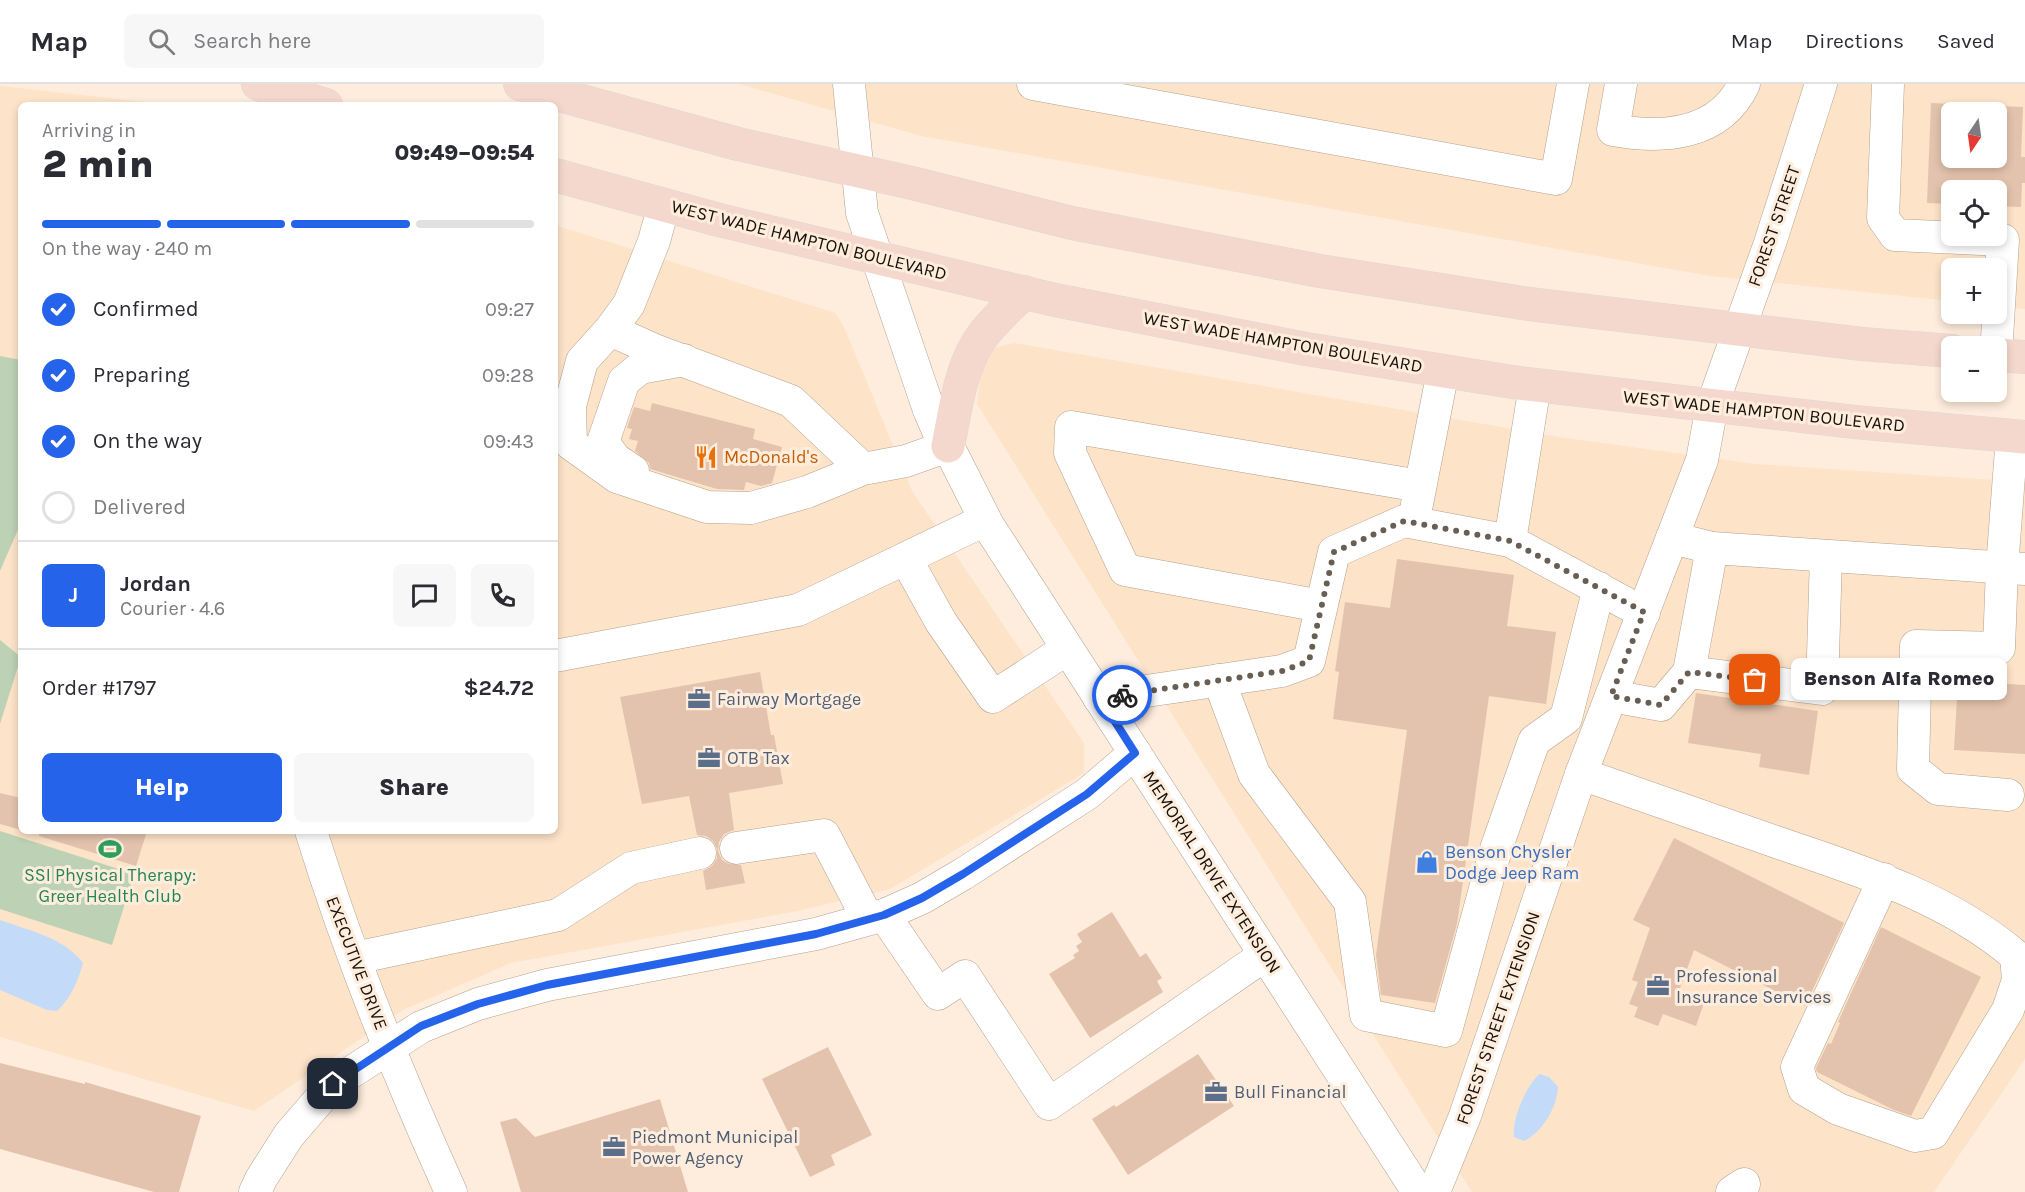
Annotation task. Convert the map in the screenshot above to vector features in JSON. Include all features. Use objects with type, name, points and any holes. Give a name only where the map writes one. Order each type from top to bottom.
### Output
[{"type":"main road","points":[[258,84],[316,102]]},
{"type":"main road","points":[[520,84],[738,144],[1072,223],[1320,271],[1530,304],[1862,344],[1941,350]]},
{"type":"main road","name":"WEST WADE HAMPTON BOULEVARD","points":[[558,176],[719,220],[1024,292],[1306,349],[1535,385],[1855,422],[2019,436]]},
{"type":"main road","points":[[948,446],[961,388],[977,343],[1024,292]]},
{"type":"main road","points":[[2007,356],[2025,357]]},
{"type":"street","name":"MEMORIAL DRIVE EXTENSION","points":[[849,84],[862,213],[929,410],[940,435],[948,446],[985,520],[1418,1192]]},
{"type":"street","points":[[1033,84],[1556,179],[1573,84]]},
{"type":"street","points":[[1622,84],[1613,130],[1660,135],[1688,130],[1710,121],[1727,109],[1744,84]]},
{"type":"street","name":"FOREST STREET","points":[[1725,368],[1770,243],[1821,84]]},
{"type":"street","points":[[1888,84],[1883,218],[1895,235],[2014,241],[1999,336]]},
{"type":"street","points":[[664,205],[654,241],[629,304],[610,330],[582,361],[570,405],[571,444],[617,477],[707,507],[752,508],[807,492],[862,469],[906,461],[948,446]]},
{"type":"street","points":[[610,330],[671,356],[791,400],[862,469]]},
{"type":"street","points":[[671,356],[640,368],[624,381],[603,442],[615,459],[630,470],[732,496],[752,508]]},
{"type":"street","name":"FOREST STREET EXTENSION","points":[[1434,1192],[1465,1116],[1581,774],[1702,460],[1712,406],[1725,368]]},
{"type":"street","points":[[1413,523],[1443,371]]},
{"type":"street","points":[[1510,541],[1535,385]]},
{"type":"street","points":[[1322,606],[1125,570],[1070,453],[1071,427],[1420,486]]},
{"type":"street","points":[[2008,795],[1938,789],[1913,769],[1916,646],[2012,649],[2019,436]]},
{"type":"street","points":[[558,655],[798,610],[985,520]]},
{"type":"street","points":[[1100,698],[1282,671],[1309,661],[1334,552],[1404,521],[1510,541],[1644,612]]},
{"type":"street","points":[[1672,538],[1712,548],[2013,569]]},
{"type":"street","points":[[1611,696],[1661,705],[1689,672],[1712,548]]},
{"type":"street","points":[[1689,672],[1822,689],[1826,556]]},
{"type":"street","points":[[906,558],[941,622],[993,697],[1067,649]]},
{"type":"street","points":[[1220,680],[1254,774],[1350,902],[1366,1015],[1446,1031],[1496,849],[1534,741],[1566,718],[1599,588]]},
{"type":"street","points":[[255,1192],[290,1135],[333,1084],[421,1026],[478,1004],[547,985],[816,934],[876,917],[922,898],[963,874],[1087,794],[1135,753]]},
{"type":"street","points":[[1581,774],[1884,879],[1961,916],[1990,934],[2016,956],[2018,980],[2008,1010],[1934,1133],[1915,1136],[1838,1109],[1804,1089],[1797,1067],[1884,879]]},
{"type":"street","name":"EXECUTIVE DRIVE","points":[[312,834],[331,895],[388,1046],[410,1102],[451,1192]]},
{"type":"street","points":[[736,848],[824,835],[876,917],[938,994],[965,976],[1049,1104],[1265,955]]},
{"type":"street","points":[[355,958],[558,915],[632,868],[700,853]]},
{"type":"shaded area","points":[[739,84],[2025,84],[2025,309],[2007,307],[2007,258],[1941,258],[1941,300],[1710,276],[921,136]]},
{"type":"shaded area","points":[[0,86],[145,102],[18,102],[18,359],[0,356]]},
{"type":"shaded area","points":[[558,226],[835,313],[844,327],[912,491],[1084,743],[1084,773],[890,889],[798,911],[511,963],[403,1010],[254,1111],[0,1037],[0,724],[18,667],[18,834],[558,834]]},
{"type":"shaded area","points":[[1014,343],[1559,437],[1756,464],[2025,482],[2025,1059],[1934,1192],[1472,1192],[977,404],[980,374],[993,348]]},
{"type":"shaded area","points":[[18,530],[18,655],[0,640],[0,571]]},
{"type":"green space","points":[[0,356],[18,359],[18,530],[0,571]]},
{"type":"green space","points":[[0,640],[18,655],[18,667],[0,724]]},
{"type":"green space","points":[[0,831],[134,874],[112,945],[0,909]]},
{"type":"water","points":[[0,920],[56,941],[75,954],[83,963],[73,989],[57,1011],[47,1010],[0,990]]},
{"type":"water","points":[[1540,1074],[1549,1077],[1558,1087],[1557,1095],[1552,1111],[1537,1132],[1524,1141],[1514,1137],[1517,1112],[1530,1085]]},
{"type":"building","points":[[1931,103],[1941,103],[1941,168],[2007,168],[2007,106],[2023,107],[2021,157],[2025,157],[2025,183],[2022,183],[2021,207],[2007,206],[2007,180],[1941,180],[1941,204],[1927,203]]},
{"type":"building","name":"McDonald's","points":[[652,403],[755,429],[753,439],[782,447],[772,483],[761,486],[746,482],[744,490],[717,489],[650,469],[649,463],[635,451],[638,441],[629,439],[632,429],[627,428],[634,407],[650,411]]},
{"type":"building","name":"Benson Chysler Dodge Jeep Ram","points":[[1397,559],[1514,575],[1507,626],[1556,632],[1546,704],[1489,696],[1457,924],[1435,1003],[1381,995],[1376,955],[1407,730],[1333,719],[1339,672],[1335,671],[1345,602],[1390,608]]},
{"type":"building","points":[[760,672],[771,735],[774,735],[783,784],[729,793],[734,830],[724,834],[719,842],[718,851],[722,860],[729,864],[741,865],[745,883],[706,890],[703,871],[712,866],[717,858],[717,849],[713,841],[706,836],[697,835],[689,796],[642,804],[620,697]]},
{"type":"building","points":[[1958,681],[2025,685],[2025,754],[1954,750]]},
{"type":"building","points":[[1696,693],[1818,711],[1809,775],[1759,767],[1761,754],[1688,743]]},
{"type":"building","points":[[0,793],[18,797],[18,829],[0,824]]},
{"type":"building","name":"SSI Physical Therapy: Greer Health Club","points":[[39,834],[146,834],[136,866],[39,836]]},
{"type":"building","points":[[1674,838],[1844,923],[1805,1006],[1694,950],[1679,991],[1705,1000],[1696,1026],[1663,1014],[1658,1026],[1634,1017],[1638,1007],[1629,1004],[1638,982],[1632,980],[1650,928],[1633,920]]},
{"type":"building","points":[[1112,912],[1140,957],[1146,953],[1162,978],[1157,981],[1163,992],[1090,1038],[1049,974],[1075,958],[1073,955],[1079,951],[1076,946],[1082,942],[1077,934]]},
{"type":"building","points":[[1881,927],[1981,977],[1911,1116],[1817,1072],[1816,1068],[1828,1043],[1831,1044],[1840,1023],[1838,1022]]},
{"type":"building","points":[[828,1047],[872,1135],[831,1155],[835,1165],[810,1177],[762,1079]]},
{"type":"building","points":[[1198,1054],[1234,1106],[1128,1175],[1092,1119],[1114,1105],[1116,1107]]},
{"type":"building","points":[[0,1063],[85,1084],[85,1082],[201,1116],[179,1192],[154,1192],[0,1149]]},
{"type":"building","name":"Piedmont Municipal Power Agency","points":[[660,1099],[688,1192],[521,1192],[500,1122],[516,1118],[535,1137]]},
{"type":"way so far","points":[[1122,695],[1282,671],[1309,661],[1334,552],[1404,521],[1510,541],[1644,612],[1611,696],[1661,705],[1689,672],[1755,680]]},
{"type":"place","name":"McDonald's","points":[[706,457]]},
{"type":"place","name":"Benson Alfa Romeo","points":[[1755,680]]},
{"type":"place","name":"Fairway Mortgage","points":[[699,699]]},
{"type":"place","name":"OTB Tax","points":[[709,758]]},
{"type":"place","name":"SSI Physical Therapy: Greer Health Club","points":[[110,849]]},
{"type":"place","name":"Benson Chysler Dodge Jeep Ram","points":[[1427,862]]},
{"type":"place","name":"Professional Insurance Services","points":[[1658,986]]},
{"type":"place","name":"Bull Financial","points":[[1216,1092]]},
{"type":"place","name":"Piedmont Municipal Power Agency","points":[[614,1147]]},
{"type":"route","points":[[333,1084],[421,1026],[478,1004],[547,985],[816,934],[884,915],[922,898],[1087,794],[1135,753],[1100,698],[1122,695]]}]
